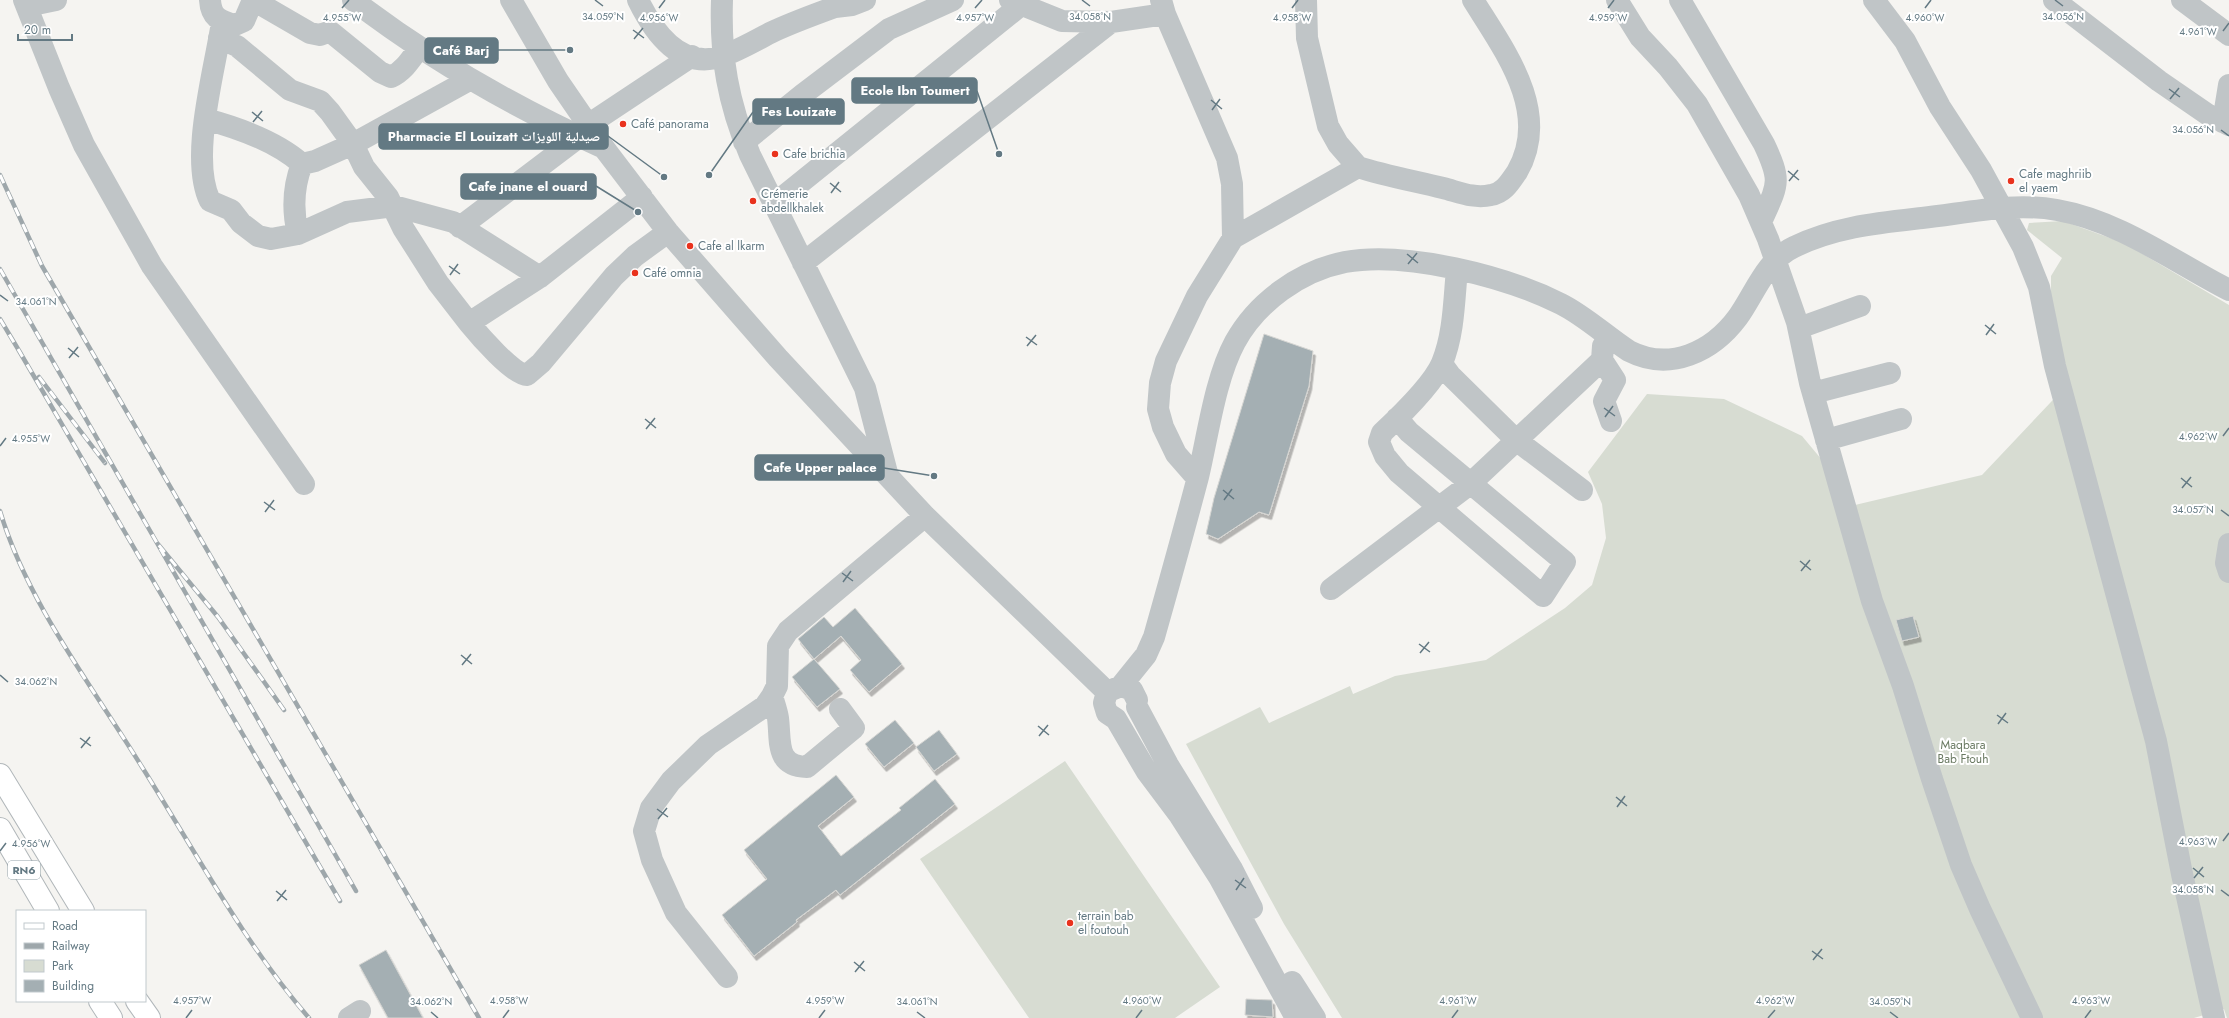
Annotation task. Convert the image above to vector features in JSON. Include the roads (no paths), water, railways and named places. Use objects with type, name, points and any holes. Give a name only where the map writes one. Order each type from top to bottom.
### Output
[{"type":"main road","name":"RN6","points":[[0,775],[82,910]]},
{"type":"main road","name":"RN6","points":[[0,829],[47,910]]},
{"type":"main road","points":[[101,1002],[111,1018]]},
{"type":"main road","points":[[138,1002],[149,1018]]},
{"type":"street","points":[[56,0],[26,3],[59,88],[84,145],[152,266],[304,484]]},
{"type":"street","points":[[210,0],[212,14],[221,30],[238,46],[290,90],[320,101],[353,144],[364,168],[394,206],[403,228],[434,277],[490,348],[520,373],[527,375],[541,364],[583,310],[622,268],[668,232]]},
{"type":"street","points":[[221,30],[241,24],[253,0],[310,33],[320,35],[328,32],[332,33],[380,72],[392,77],[408,64],[419,48]]},
{"type":"street","points":[[353,0],[419,48],[469,80],[584,131],[604,148],[668,232],[778,358],[925,516],[1114,689],[1132,690],[1168,765],[1232,869],[1275,953],[1315,1018]]},
{"type":"street","points":[[511,0],[558,81],[584,131]]},
{"type":"street","points":[[638,0],[657,32],[667,44],[674,50],[703,59],[722,56],[835,3],[852,5],[865,0]]},
{"type":"street","points":[[722,0],[722,56],[730,99],[744,142],[865,388],[888,475]]},
{"type":"street","points":[[744,142],[802,95],[889,29],[925,5],[953,0]]},
{"type":"street","points":[[1306,0],[1307,38],[1328,126],[1338,144],[1358,167],[1386,176],[1472,196],[1492,195],[1506,189],[1521,165],[1526,151],[1530,129],[1529,109],[1517,74],[1473,0]]},
{"type":"street","points":[[1616,0],[1640,37],[1668,67],[1697,104],[1749,195],[1761,222],[1799,328],[1813,393],[1872,601],[1904,686],[1932,779],[1961,864],[1980,909],[2032,1018]]},
{"type":"street","points":[[1680,0],[1737,97],[1774,166],[1777,183],[1761,222]]},
{"type":"street","points":[[1874,0],[1905,41],[1940,107],[1981,170],[2003,208],[2030,262],[2042,296],[2051,350],[2156,741],[2182,874],[2214,1018]]},
{"type":"street","points":[[2054,0],[2159,81],[2207,114],[2226,123],[2229,85]]},
{"type":"street","points":[[2182,0],[2229,35]]},
{"type":"street","points":[[774,204],[1015,2],[1062,21],[1111,22],[1163,7],[1227,158],[1232,184],[1233,238]]},
{"type":"street","points":[[803,263],[1111,22]]},
{"type":"street","points":[[221,30],[205,119],[202,150],[202,177],[210,202],[231,210],[241,223],[258,236],[271,239],[298,234],[348,212],[394,206],[453,222],[540,276]]},
{"type":"street","points":[[460,227],[584,131],[692,56]]},
{"type":"street","points":[[302,164],[315,161],[353,144],[469,80]]},
{"type":"street","points":[[205,119],[223,124],[277,146],[290,153],[302,164]]},
{"type":"street","points":[[298,234],[293,216],[294,195],[302,164]]},
{"type":"street","points":[[1197,478],[1176,454],[1163,427],[1158,409],[1160,383],[1166,361],[1197,296],[1233,238],[1358,167]]},
{"type":"street","points":[[469,323],[540,276],[642,197]]},
{"type":"street","points":[[1116,719],[1129,717],[1137,703],[1146,655],[1154,637],[1197,478],[1221,377],[1229,355],[1240,333],[1265,303],[1301,278],[1314,272],[1345,262],[1388,260],[1457,269],[1506,282],[1561,304],[1629,352],[1646,358],[1679,360],[1693,354],[1726,331],[1775,260],[1794,247],[1829,233],[1881,222],[2003,208],[2058,210],[2098,222],[2122,232],[2187,265],[2229,290]]},
{"type":"street","points":[[1397,418],[1409,432],[1565,562],[1543,596],[1399,473],[1385,456],[1379,442],[1382,433],[1428,384],[1442,364],[1452,327],[1457,269]]},
{"type":"street","points":[[1799,328],[1860,306]]},
{"type":"street","points":[[1604,334],[1602,360],[1615,380],[1604,401],[1611,421]]},
{"type":"street","points":[[1331,589],[1470,484],[1602,360]]},
{"type":"street","points":[[1442,364],[1450,375],[1516,440],[1582,490]]},
{"type":"street","points":[[1813,393],[1890,372]]},
{"type":"street","points":[[1826,440],[1901,419]]},
{"type":"street","points":[[727,977],[676,913],[652,860],[644,831],[651,808],[670,781],[708,746],[765,706],[777,686],[778,646],[788,631],[925,516]]},
{"type":"street","points":[[2229,544],[2226,563],[2229,572]]},
{"type":"street","points":[[1146,655],[1114,689],[1104,702],[1107,713],[1116,719],[1147,772],[1180,816],[1219,877],[1296,1018]]},
{"type":"street","points":[[772,696],[778,716],[780,748],[786,760],[795,766],[807,767],[854,728],[840,709]]},
{"type":"street","points":[[2223,1018],[2227,1016],[2229,1008]]},
{"type":"railway","points":[[0,175],[42,266],[479,1018]]},
{"type":"railway","points":[[0,269],[157,543]]},
{"type":"railway","points":[[0,319],[21,354]]},
{"type":"railway","points":[[18,349],[340,901]]},
{"type":"railway","points":[[39,377],[105,463]]},
{"type":"railway","points":[[0,511],[12,545],[27,578],[62,643],[142,767],[242,928],[285,989],[309,1018]]},
{"type":"railway","points":[[284,710],[218,617],[157,543],[356,891]]},
{"type":"place","name":"Café Barj","points":[[570,50]]},
{"type":"place","name":"Café panorama","points":[[623,124]]},
{"type":"place","name":"Cafe brichia","points":[[775,154]]},
{"type":"place","name":"Ecole Ibn Toumert","points":[[999,154]]},
{"type":"place","name":"Fes Louizate","points":[[709,175]]},
{"type":"place","name":"Pharmacie El Louizatt صيدلية اللويزات","points":[[664,177]]},
{"type":"place","name":"Cafe maghriib el yaem","points":[[2011,181]]},
{"type":"place","name":"Crémerie abdellkhalek","points":[[753,201]]},
{"type":"place","name":"Cafe jnane el ouard","points":[[638,212]]},
{"type":"place","name":"Cafe al lkarm","points":[[690,246]]},
{"type":"place","name":"Café omnia","points":[[635,273]]},
{"type":"place","name":"Cafe Upper palace","points":[[934,476]]},
{"type":"place","name":"terrain bab el foutouh","points":[[1070,923]]},
{"type":"park label","name":"Maqbara Bab Ftouh","points":[[1963,752]]}]
